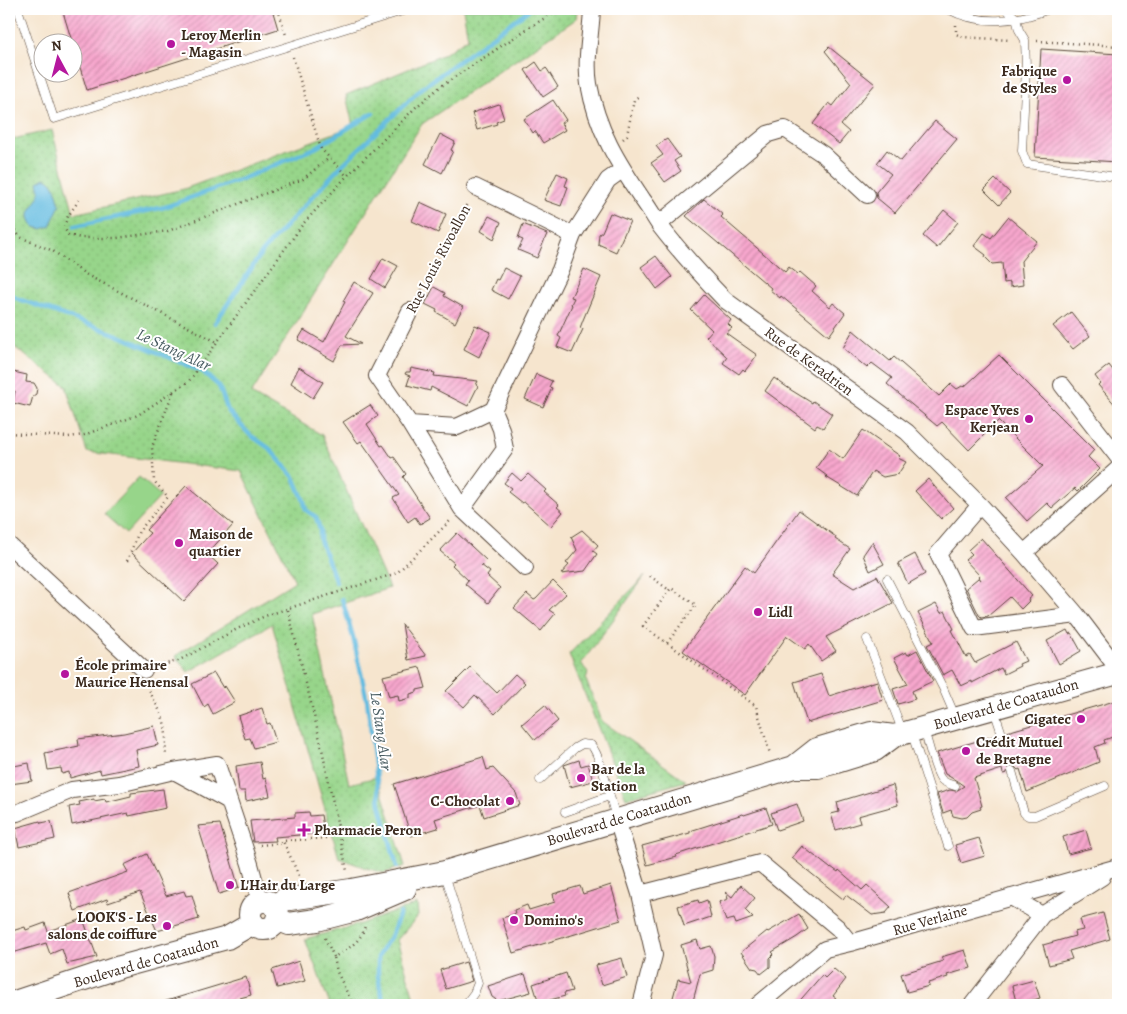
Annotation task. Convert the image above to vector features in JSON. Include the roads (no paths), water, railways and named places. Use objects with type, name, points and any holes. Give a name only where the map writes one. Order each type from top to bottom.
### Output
[{"type":"main road","name":"Boulevard de Coataudon","points":[[270,909],[289,924],[317,920],[354,900],[794,767],[818,767],[833,764],[875,750],[908,732],[1118,671]]},
{"type":"main road","name":"Boulevard de Coataudon","points":[[270,909],[283,900],[308,896],[354,900]]},
{"type":"main road","name":"Boulevard de Coataudon","points":[[9,1004],[120,967],[227,938],[253,924],[258,928],[272,926],[270,909]]},
{"type":"street","name":"Rue de Keradrien","points":[[592,9],[587,48],[589,82],[600,124],[622,170],[659,224],[701,275],[725,300],[907,432],[980,505],[1024,553],[1077,615],[1118,671]]},
{"type":"street","points":[[659,224],[768,134],[785,129],[824,155],[868,195]]},
{"type":"street","points":[[410,424],[456,427],[493,410],[560,270],[574,235],[608,180],[622,170]]},
{"type":"street","name":"Rue Louis Rivoallon","points":[[475,187],[574,235]]},
{"type":"street","name":"Rue Louis Rivoallon","points":[[410,311],[377,376],[410,424],[462,509],[525,568]]},
{"type":"street","points":[[1062,385],[1118,457]]},
{"type":"street","points":[[462,509],[505,449],[501,429],[493,410]]},
{"type":"street","points":[[1024,553],[1118,469]]},
{"type":"street","points":[[980,505],[938,554],[974,628],[1077,615]]},
{"type":"street","points":[[9,545],[144,670]]},
{"type":"street","points":[[9,815],[72,790],[118,784],[217,764],[243,846],[270,909]]},
{"type":"street","points":[[172,772],[229,801]]},
{"type":"street","points":[[617,820],[640,894],[654,955],[641,1005]]},
{"type":"street","points":[[640,894],[760,863],[838,928],[850,943]]},
{"type":"street","points":[[972,1005],[1042,915],[1116,868]]},
{"type":"street","name":"Rue Verlaine","points":[[758,1005],[825,949],[1116,868]]},
{"type":"street","points":[[1012,897],[1042,915]]},
{"type":"lane","points":[[18,9],[54,119],[409,9]]},
{"type":"lane","points":[[948,9],[965,17],[998,21],[1049,9]]},
{"type":"lane","points":[[1006,9],[1016,18],[1019,30],[1025,40],[1026,67],[1022,151],[1027,164],[1116,177],[1118,184]]},
{"type":"lane","points":[[887,579],[943,688],[956,718]]},
{"type":"lane","points":[[867,639],[908,732],[948,846]]},
{"type":"lane","points":[[993,708],[1002,734]]},
{"type":"lane","points":[[908,732],[941,779],[955,786]]},
{"type":"lane","points":[[540,780],[575,748],[582,744],[588,744],[594,748],[617,820]]},
{"type":"lane","points":[[1012,771],[1024,813],[1028,816],[1035,816],[1105,786]]},
{"type":"lane","points":[[566,812],[609,796]]},
{"type":"lane","points":[[445,872],[478,983],[474,993],[465,1005]]},
{"type":"water","points":[[45,178],[52,182],[60,205],[50,226],[42,229],[34,227],[30,221],[29,212],[38,199],[38,182]]},
{"type":"waterway","points":[[215,323],[263,251],[339,168],[422,88],[530,9]]},
{"type":"waterway","points":[[75,226],[165,207],[242,179],[315,148],[373,113]]},
{"type":"waterway","name":"Le Stang Alar","points":[[9,293],[16,298],[115,334],[203,372],[219,386],[228,411],[250,435],[269,448],[294,477],[306,510],[316,517],[320,530],[320,540],[336,582]]},
{"type":"waterway","name":"Le Stang Alar","points":[[342,599],[353,637],[367,700],[380,804],[397,867]]},
{"type":"waterway","name":"Le Stang Alar","points":[[384,1005],[378,976],[378,956],[392,934],[400,913]]},
{"type":"place","name":"Leroy Merlin - Magasin","points":[[171,44]]},
{"type":"place","name":"Fabrique de Styles","points":[[1067,80]]},
{"type":"place","name":"Espace Yves Kerjean","points":[[1029,419]]},
{"type":"place","name":"Maison de quartier","points":[[179,543]]},
{"type":"place","name":"Lidl","points":[[758,612]]},
{"type":"place","name":"École primaire Maurice Henensal","points":[[65,674]]},
{"type":"place","name":"Cigatec","points":[[1081,719]]},
{"type":"place","name":"Crédit Mutuel de Bretagne","points":[[966,751]]},
{"type":"place","name":"Bar de la Station","points":[[581,778]]},
{"type":"place","name":"C-Chocolat","points":[[510,801]]},
{"type":"place","name":"Pharmacie Peron","points":[[304,830]]},
{"type":"place","name":"L'Hair du Large","points":[[230,885]]},
{"type":"place","name":"Domino's","points":[[514,920]]},
{"type":"place","name":"LOOK'S - Les salons de coiffure","points":[[167,926]]}]
